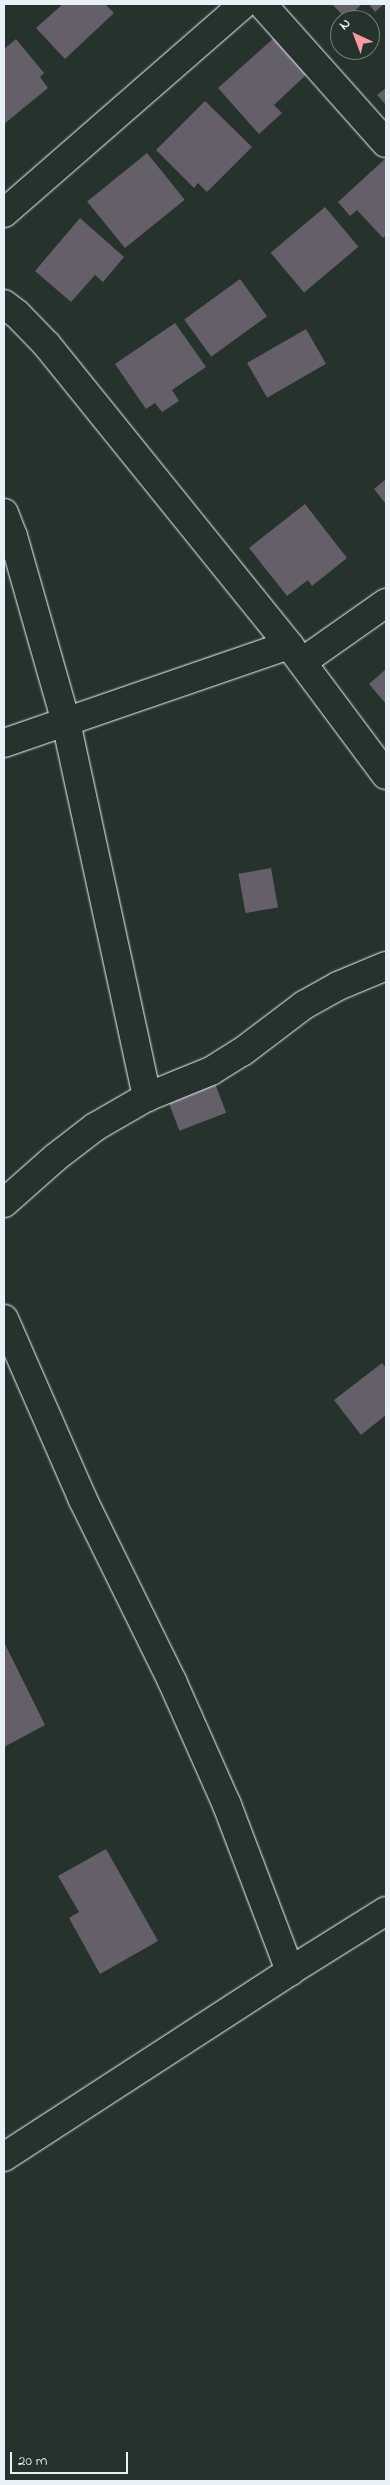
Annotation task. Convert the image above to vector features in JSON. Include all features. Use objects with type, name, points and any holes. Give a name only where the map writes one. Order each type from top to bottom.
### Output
[{"type":"street","points":[[4,213],[244,4]]},
{"type":"street","points":[[262,4],[346,95],[386,144]]},
{"type":"street","points":[[4,304],[18,314],[47,345],[295,654],[386,775]]},
{"type":"street","points":[[4,513],[13,536],[66,722],[147,1097]]},
{"type":"street","points":[[4,743],[66,722],[295,654],[386,603]]},
{"type":"street","points":[[4,1203],[43,1168],[96,1128],[147,1097],[211,1071],[242,1052],[304,1005],[338,986],[386,966]]},
{"type":"street","points":[[4,1319],[83,1500],[172,1681],[223,1796],[290,1971]]},
{"type":"street","points":[[4,2157],[290,1971],[386,1911]]},
{"type":"building","points":[[63,4],[105,4],[114,13],[65,59],[36,28]]},
{"type":"building","points":[[332,4],[362,4],[356,10],[338,10]]},
{"type":"building","points":[[369,4],[384,4],[377,10],[374,10]]},
{"type":"building","points":[[274,38],[307,74],[274,105],[282,113],[259,134],[218,88]]},
{"type":"building","points":[[16,39],[44,73],[40,77],[48,88],[4,124],[4,49]]},
{"type":"building","points":[[386,88],[386,105],[377,95]]},
{"type":"building","points":[[205,101],[252,147],[207,192],[198,183],[194,188],[156,150]]},
{"type":"building","points":[[147,153],[185,200],[125,248],[87,201]]},
{"type":"building","points":[[386,158],[386,235],[383,238],[357,210],[350,216],[338,202]]},
{"type":"building","points":[[325,207],[358,247],[304,292],[271,253]]},
{"type":"building","points":[[80,218],[124,257],[103,282],[95,275],[71,302],[35,271]]},
{"type":"building","points":[[240,279],[267,316],[211,357],[184,320]]},
{"type":"building","points":[[175,323],[206,367],[172,390],[179,401],[162,412],[155,403],[146,409],[115,364]]},
{"type":"building","points":[[306,329],[326,364],[267,398],[247,363]]},
{"type":"building","points":[[386,479],[386,504],[374,489]]},
{"type":"building","points":[[305,504],[347,558],[312,586],[308,580],[287,596],[249,548]]},
{"type":"building","points":[[386,669],[386,704],[369,684]]},
{"type":"building","points":[[271,868],[278,907],[245,913],[239,874]]},
{"type":"building","points":[[214,1081],[226,1113],[180,1131],[167,1099]]},
{"type":"building","points":[[382,1363],[386,1368],[386,1415],[361,1435],[334,1400]]},
{"type":"building","points":[[4,1642],[45,1725],[4,1747]]},
{"type":"building","points":[[106,1849],[158,1941],[100,1974],[69,1918],[79,1912],[58,1876]]}]
